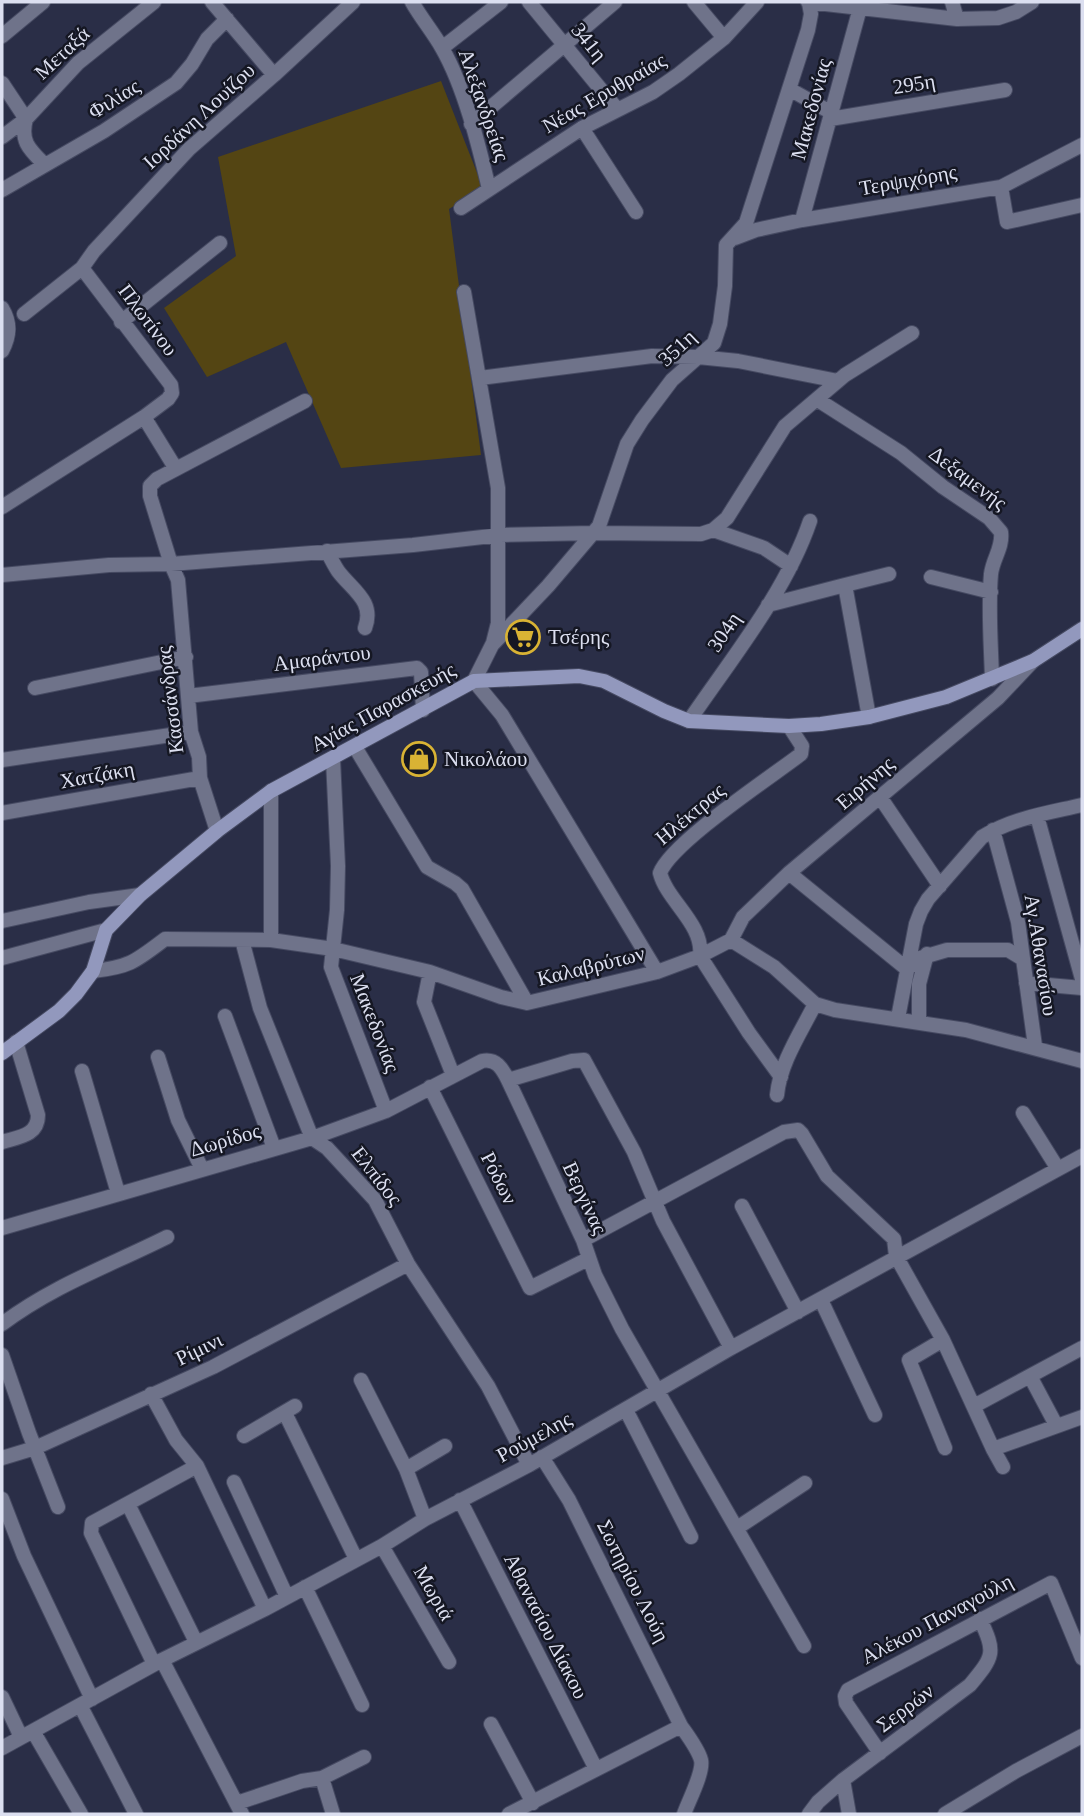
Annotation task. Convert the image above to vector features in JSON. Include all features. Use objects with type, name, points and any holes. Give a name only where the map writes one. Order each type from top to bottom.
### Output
[{"type":"street","points":[[2,36],[43,2]]},
{"type":"street","name":"Μεταξά","points":[[2,137],[26,119],[78,63],[154,2]]},
{"type":"street","points":[[212,2],[274,75]]},
{"type":"street","name":"Ιορδάνη Λουίζου","points":[[24,314],[82,268],[94,251],[189,149],[353,2]]},
{"type":"street","name":"Αλεξανδρείας","points":[[412,2],[442,48],[457,80],[478,142],[489,189]]},
{"type":"street","points":[[442,48],[502,2]]},
{"type":"street","name":"341η","points":[[529,2],[617,109]]},
{"type":"street","points":[[471,124],[615,2]]},
{"type":"street","points":[[694,2],[724,38]]},
{"type":"street","name":"Νέας Ερυθραίας","points":[[461,208],[582,128],[653,92],[724,38],[757,2]]},
{"type":"street","points":[[809,2],[957,19],[998,18],[1016,12],[1032,2]]},
{"type":"street","name":"351η","points":[[474,681],[492,645],[594,533],[603,518],[627,444],[633,434],[672,380],[714,343],[725,286],[724,251],[726,245],[746,223],[811,21],[809,2]]},
{"type":"street","points":[[952,2],[957,19]]},
{"type":"street","name":"Μακεδονίας","points":[[802,220],[860,8]]},
{"type":"street","name":"Φιλίας","points":[[2,190],[104,131],[176,83],[192,64],[207,39],[227,19]]},
{"type":"street","points":[[2,83],[26,119],[23,130],[26,142],[44,164]]},
{"type":"street","points":[[791,90],[831,116]]},
{"type":"street","name":"295η","points":[[831,116],[1005,90]]},
{"type":"street","points":[[582,128],[636,212]]},
{"type":"street","name":"Τερψιχόρης","points":[[735,238],[756,230],[802,220],[1001,187],[1082,145]]},
{"type":"street","points":[[1001,187],[1007,222],[1082,205]]},
{"type":"street","points":[[121,322],[220,243]]},
{"type":"street","name":"Πλωτίνου","points":[[82,268],[171,385],[172,393],[168,399],[144,417]]},
{"type":"street","points":[[464,292],[498,488],[498,623],[492,645]]},
{"type":"street","points":[[2,308],[9,326],[8,339],[2,351]]},
{"type":"street","points":[[713,530],[727,518],[754,478],[780,431],[853,369],[912,333]]},
{"type":"street","points":[[480,378],[652,356],[738,361],[838,381]]},
{"type":"street","name":"Δεξαμενής","points":[[818,400],[901,453],[996,524],[1001,531],[1001,547],[991,571],[992,679]]},
{"type":"street","points":[[2,507],[144,417],[176,469],[304,401]]},
{"type":"street","name":"Κασσάνδρας","points":[[176,469],[150,486],[150,496],[178,580],[191,732],[199,757],[200,778],[217,831]]},
{"type":"street","name":"304η","points":[[689,721],[768,605],[804,541],[810,521]]},
{"type":"street","points":[[2,575],[108,565],[171,564],[500,536],[594,533],[686,535],[713,530],[764,548],[790,566]]},
{"type":"street","points":[[327,551],[338,571],[369,610],[365,628]]},
{"type":"street","points":[[768,605],[889,574]]},
{"type":"street","points":[[931,577],[990,592]]},
{"type":"street","points":[[845,585],[869,717]]},
{"type":"street","name":"Αγίας Παρασκευής","points":[[2,1053],[59,1011],[76,994],[93,971],[106,930],[140,895],[217,831],[271,791],[474,681],[593,678],[689,721],[789,726],[869,717],[933,702],[1033,661],[1082,629]]},
{"type":"street","points":[[35,688],[186,657]]},
{"type":"street","name":"Ειρήνης","points":[[731,940],[743,917],[789,873],[999,698],[1033,661]]},
{"type":"street","name":"Αμαράντου","points":[[188,696],[417,668],[421,672],[423,710]]},
{"type":"street","points":[[474,681],[502,715],[657,972]]},
{"type":"street","name":"Ηλέκτρας","points":[[700,956],[700,942],[678,902],[662,880],[660,873],[663,865],[697,832],[801,754],[802,746],[789,726]]},
{"type":"street","points":[[2,760],[191,732]]},
{"type":"street","points":[[355,747],[428,867],[462,889],[527,1003]]},
{"type":"street","name":"Μακεδονίας","points":[[333,759],[338,855],[331,967],[386,1111]]},
{"type":"street","name":"Χατζάκη","points":[[2,813],[200,778]]},
{"type":"street","points":[[271,791],[271,940]]},
{"type":"street","points":[[880,797],[940,886]]},
{"type":"street","points":[[898,1018],[921,911],[982,837],[1013,821],[1082,805]]},
{"type":"street","points":[[1037,816],[1082,979]]},
{"type":"street","name":"Αγ.Αθανασίου","points":[[993,830],[1018,922],[1035,1046]]},
{"type":"street","points":[[789,873],[907,970]]},
{"type":"street","points":[[2,921],[89,902],[140,895]]},
{"type":"street","points":[[2,958],[106,930]]},
{"type":"street","name":"Καλαβρύτων","points":[[93,971],[124,966],[147,954],[165,939],[271,940],[333,949],[430,972],[501,997],[527,1003],[657,972],[700,956],[731,940]]},
{"type":"street","name":"Ελπίδος","points":[[242,940],[260,1008],[312,1139],[327,1148],[374,1200],[408,1264],[488,1386],[529,1465]]},
{"type":"street","points":[[731,940],[774,967],[815,1004],[835,1010],[965,1030],[1035,1046],[1082,1061]]},
{"type":"street","points":[[907,970],[927,954],[947,950],[1008,950],[1023,959]]},
{"type":"street","points":[[919,1021],[919,984],[927,954]]},
{"type":"street","points":[[700,956],[749,1033],[781,1077]]},
{"type":"street","points":[[430,972],[424,1002],[453,1075]]},
{"type":"street","points":[[1026,984],[1082,988]]},
{"type":"street","points":[[777,1095],[789,1056],[815,1004]]},
{"type":"street","points":[[225,1016],[274,1148]]},
{"type":"street","points":[[2,1142],[25,1136],[38,1124],[38,1115],[16,1042]]},
{"type":"street","points":[[158,1057],[178,1120],[202,1169]]},
{"type":"street","name":"Βεργίνας","points":[[453,1075],[482,1061],[491,1060],[501,1067],[622,1329],[804,1646]]},
{"type":"street","points":[[508,1080],[584,1060],[634,1152],[663,1221],[731,1348]]},
{"type":"street","points":[[82,1071],[118,1193]]},
{"type":"street","name":"Δωρίδος","points":[[2,1228],[312,1139],[386,1111],[453,1075]]},
{"type":"street","name":"Ρόδων","points":[[430,1087],[530,1288],[588,1259]]},
{"type":"street","points":[[1023,1113],[1058,1170]]},
{"type":"street","points":[[583,1240],[784,1132],[798,1130],[827,1176],[894,1239],[896,1256],[943,1340],[1003,1467]]},
{"type":"street","name":"Ρούμελης","points":[[2,1748],[158,1662],[265,1609],[382,1546],[425,1518],[529,1465],[731,1348],[1082,1156]]},
{"type":"street","points":[[742,1206],[798,1312]]},
{"type":"street","points":[[2,1324],[62,1285],[167,1237]]},
{"type":"street","name":"Ρίμινι","points":[[2,1458],[35,1448],[213,1367],[408,1264]]},
{"type":"street","points":[[821,1300],[875,1415]]},
{"type":"street","points":[[943,1340],[909,1360],[946,1448]]},
{"type":"street","points":[[974,1406],[1082,1348]]},
{"type":"street","points":[[2,1356],[58,1507]]},
{"type":"street","points":[[1030,1376],[1056,1425]]},
{"type":"street","points":[[361,1380],[406,1469],[425,1518]]},
{"type":"street","points":[[151,1394],[176,1440],[197,1466],[265,1609]]},
{"type":"street","points":[[244,1436],[290,1409],[356,1559]]},
{"type":"street","points":[[626,1410],[691,1537]]},
{"type":"street","points":[[993,1449],[1082,1416]]},
{"type":"street","points":[[406,1469],[445,1447]]},
{"type":"street","name":"Σωτηρίου Λούη","points":[[542,1457],[569,1500],[681,1726],[701,1759],[702,1766],[684,1814]]},
{"type":"street","points":[[197,1466],[92,1523],[91,1533],[158,1662],[240,1809],[302,1781],[322,1778],[364,1757]]},
{"type":"street","points":[[234,1482],[287,1597]]},
{"type":"street","points":[[737,1528],[805,1483]]},
{"type":"street","points":[[2,1499],[86,1702],[136,1814]]},
{"type":"street","name":"Αθανασίου Δίακου","points":[[460,1500],[596,1769]]},
{"type":"street","points":[[128,1504],[196,1642]]},
{"type":"street","name":"Μωριά","points":[[382,1546],[449,1662]]},
{"type":"street","name":"Αλέκου Παναγούλη","points":[[880,1753],[845,1703],[848,1690],[1051,1583],[1082,1657]]},
{"type":"street","points":[[305,1587],[362,1705]]},
{"type":"street","name":"Σερρών","points":[[809,1814],[818,1802],[843,1780],[970,1685],[985,1668],[991,1655],[991,1643],[980,1619]]},
{"type":"street","points":[[2,1697],[81,1814]]},
{"type":"street","points":[[491,1724],[533,1803]]},
{"type":"street","points":[[509,1814],[681,1726]]},
{"type":"street","points":[[945,1814],[1082,1735]]},
{"type":"street","points":[[322,1778],[333,1814]]},
{"type":"street","points":[[843,1780],[849,1814]]},
{"type":"shaded area","points":[[441,81],[483,188],[449,209],[481,455],[341,468],[286,342],[207,377],[164,308],[236,256],[218,157]]},
{"type":"place","name":"Τσέρης","points":[[523,637]]},
{"type":"place","name":"Νικολάου","points":[[419,759]]}]
